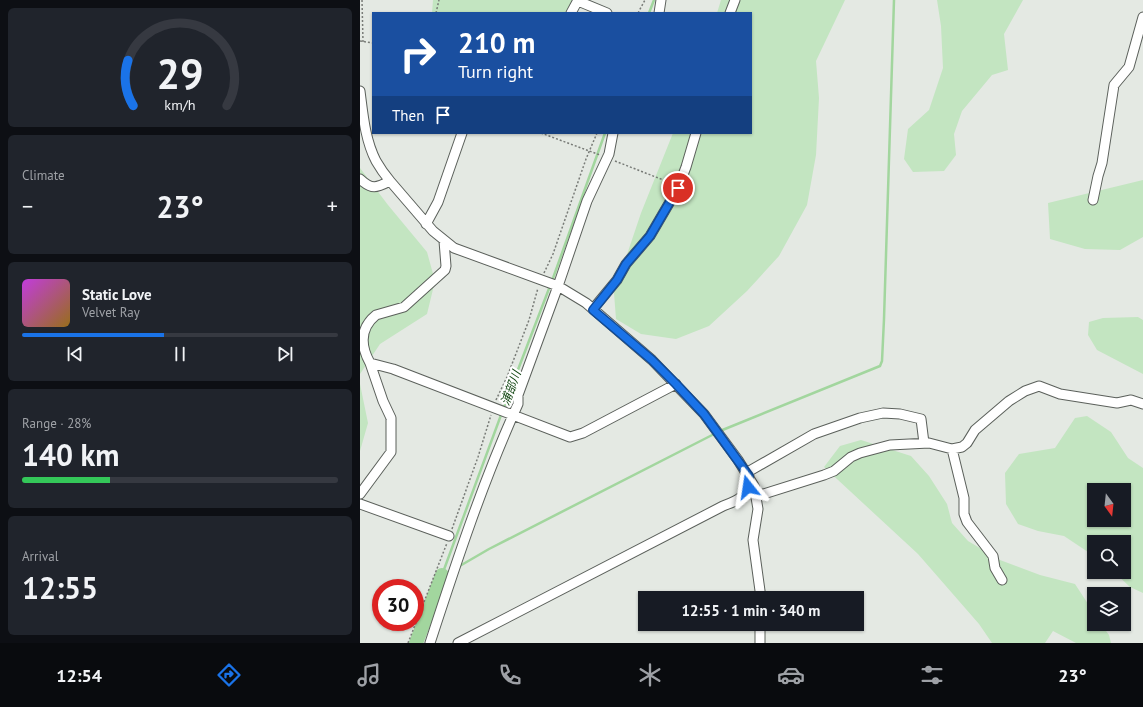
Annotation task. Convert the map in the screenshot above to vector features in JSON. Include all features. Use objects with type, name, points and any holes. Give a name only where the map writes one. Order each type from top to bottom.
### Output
[{"type":"street","points":[[659,12],[661,0]]},
{"type":"street","points":[[730,12],[735,0]]},
{"type":"street","points":[[572,12],[578,1],[605,12]]},
{"type":"street","points":[[1093,200],[1102,163],[1114,85],[1129,67],[1143,17]]},
{"type":"street","points":[[360,91],[363,115],[370,146],[376,160],[390,181],[426,224],[444,241],[454,248],[558,286],[586,303],[652,360],[704,414],[754,486],[757,496],[758,509],[754,540],[760,591]]},
{"type":"street","points":[[426,224],[438,202],[462,134]]},
{"type":"street","points":[[430,643],[460,550],[518,404],[518,395],[587,201],[609,154],[613,134]]},
{"type":"street","points":[[593,310],[617,280],[626,264],[650,236],[678,188],[696,134]]},
{"type":"street","points":[[360,179],[367,185],[374,187],[378,187],[390,181]]},
{"type":"street","points":[[360,494],[391,452],[392,448],[391,418],[383,401],[370,363],[364,353],[361,342],[361,334],[364,327],[372,317],[404,307],[445,270],[444,241]]},
{"type":"street","points":[[370,363],[393,369],[493,409],[570,437],[582,433],[676,384]]},
{"type":"street","points":[[757,496],[824,475],[834,471],[851,457],[890,445],[924,443],[952,449],[962,447],[967,443],[975,430],[1009,401],[1025,390],[1039,386],[1060,394],[1117,403],[1131,400],[1143,404]]},
{"type":"street","points":[[747,474],[814,434],[860,418],[883,413],[900,414],[921,419],[924,443]]},
{"type":"street","points":[[952,449],[964,498],[964,514],[967,522],[993,556],[995,568],[1002,580]]},
{"type":"street","points":[[458,643],[723,506],[736,502],[743,497],[748,487],[747,474]]},
{"type":"street","points":[[360,504],[449,536]]},
{"type":"street","points":[[760,631],[760,643]]},
{"type":"path","points":[[362,0],[363,42]]},
{"type":"path","points":[[436,12],[439,0]]},
{"type":"path","points":[[638,12],[644,0]]},
{"type":"path","points":[[360,41],[372,43]]},
{"type":"path","points":[[408,643],[478,457],[493,409],[529,320],[540,280],[547,269],[553,254],[586,159],[597,134]]},
{"type":"green space","points":[[433,0],[589,0],[569,12],[432,12]]},
{"type":"green space","points":[[721,0],[845,0],[816,61],[819,98],[816,155],[807,205],[779,256],[747,291],[709,326],[676,339],[641,334],[616,319],[614,293],[641,213],[673,134],[752,134],[752,12],[717,12]]},
{"type":"green space","points":[[937,0],[1023,0],[1004,34],[1008,70],[992,75],[962,111],[954,134],[956,155],[944,171],[913,172],[904,159],[908,129],[929,110],[943,68],[941,26]]},
{"type":"green space","points":[[360,168],[427,252],[435,281],[427,314],[380,344],[360,374]]},
{"type":"green space","points":[[1143,180],[1143,237],[1120,250],[1085,249],[1050,239],[1048,203]]},
{"type":"green space","points":[[1138,317],[1143,320],[1143,374],[1097,350],[1088,335],[1089,322],[1103,318]]},
{"type":"green space","points":[[360,384],[368,423],[360,451]]},
{"type":"green space","points":[[1087,416],[1111,432],[1128,458],[1143,468],[1143,593],[1130,587],[1121,579],[1131,579],[1131,535],[1087,535],[1087,551],[1064,536],[1038,531],[1018,524],[1006,504],[1005,473],[1019,454],[1055,448],[1075,418]]},
{"type":"green space","points":[[861,440],[911,456],[929,476],[947,504],[952,523],[968,541],[1000,560],[1040,575],[1075,584],[1087,602],[1087,631],[1106,631],[1111,643],[1076,643],[1053,631],[1045,643],[992,643],[979,624],[918,554],[824,467],[840,446]]},
{"type":"waterway","name":"浦部川","points":[[649,12],[654,0]]},
{"type":"waterway","points":[[458,567],[489,549],[720,431],[880,366],[882,361],[884,319],[894,0]]},
{"type":"waterway","name":"浦部川","points":[[552,281],[605,134]]},
{"type":"waterway","name":"浦部川","points":[[442,575],[550,286]]},
{"type":"waterway","name":"浦部川","points":[[442,575],[450,571]]},
{"type":"waterway","name":"浦部川","points":[[416,643],[442,575]]},
{"type":"route","points":[[678,188],[650,236],[626,264],[617,280],[593,310],[652,360],[704,414],[749,476],[748,487]]}]
